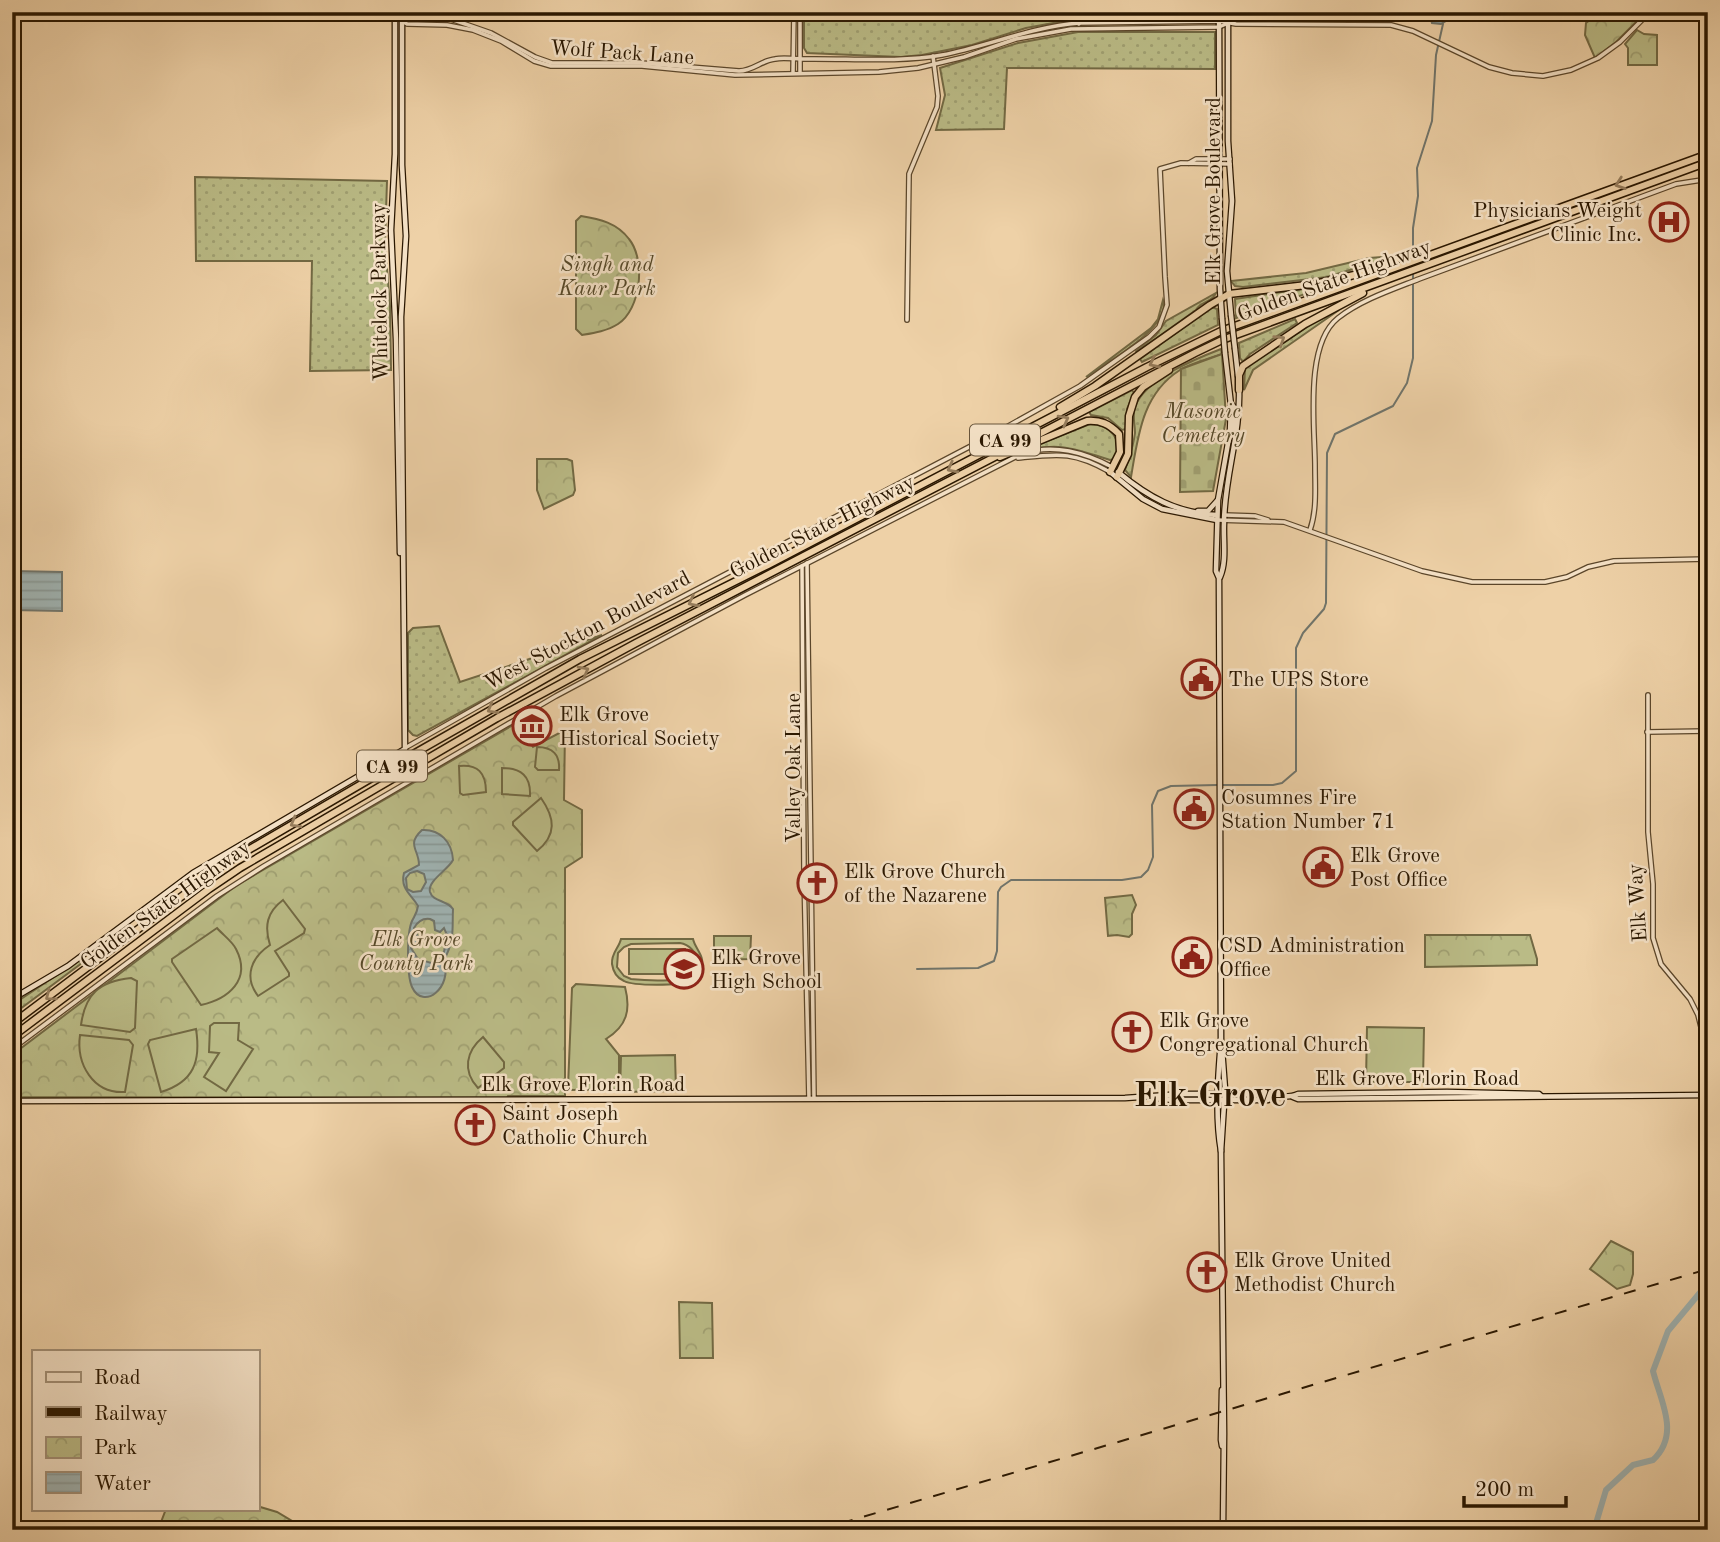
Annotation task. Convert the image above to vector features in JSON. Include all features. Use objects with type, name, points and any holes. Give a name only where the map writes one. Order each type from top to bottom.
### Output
[{"type":"highway","name":"Golden State Highway","points":[[12,1024],[226,863],[580,659],[768,565],[1020,432],[1221,331],[1708,154]]},
{"type":"highway","name":"Golden State Highway","points":[[12,1037],[240,868],[497,718],[960,474],[1222,340],[1708,162]]},
{"type":"highway","points":[[1020,432],[1096,386],[1229,294],[1315,284],[1404,263]]},
{"type":"highway","points":[[1239,390],[1241,369],[1257,355],[1305,324],[1387,281]]},
{"type":"highway","points":[[1115,472],[1128,454],[1129,416],[1135,397],[1151,381],[1195,353]]},
{"type":"highway","points":[[960,474],[1087,421],[1096,420],[1104,422],[1119,434],[1121,443],[1115,472]]},
{"type":"main road","name":"Whitelock Parkway","points":[[398,12],[402,21],[401,165],[406,236],[401,310],[405,748]]},
{"type":"main road","name":"Whitelock Parkway","points":[[398,12],[394,44],[395,154],[391,242],[397,339],[398,532],[403,571]]},
{"type":"main road","name":"Elk Grove Boulevard","points":[[1219,12],[1220,299],[1231,405],[1230,434],[1218,500],[1216,571],[1219,578],[1221,796],[1222,1097],[1218,1136],[1221,1151],[1223,1446]]},
{"type":"main road","name":"Elk Grove Boulevard","points":[[1219,578],[1224,554],[1224,518],[1237,434],[1239,390],[1227,261],[1232,201],[1228,12]]},
{"type":"main road","points":[[394,44],[397,28],[402,21]]},
{"type":"main road","points":[[1231,405],[1234,407],[1234,429],[1237,434]]},
{"type":"main road","points":[[1230,434],[1233,437],[1230,454],[1232,459]]},
{"type":"main road","points":[[1115,472],[1148,502],[1167,512],[1217,517]]},
{"type":"main road","points":[[1115,472],[1165,505]]},
{"type":"main road","points":[[1187,512],[1208,510],[1218,500]]},
{"type":"main road","points":[[1148,502],[1217,517]]},
{"type":"main road","name":"West Stockton Boulevard","points":[[12,999],[68,967],[193,873],[405,748]]},
{"type":"main road","name":"Elk Grove Florin Road","points":[[12,1101],[1155,1097],[1173,1100],[1268,1094],[1298,1100],[1708,1095]]},
{"type":"main road","name":"Elk Grove Boulevard","points":[[1222,1389],[1223,1530]]},
{"type":"main road","points":[[1221,1425],[1224,1433]]},
{"type":"street","points":[[793,73],[794,12]]},
{"type":"street","points":[[800,12],[800,73]]},
{"type":"street","points":[[1079,12],[1079,25]]},
{"type":"street","points":[[1079,25],[1219,20],[1228,23],[1383,24],[1407,29],[1504,72],[1552,75],[1571,70],[1605,54],[1650,12]]},
{"type":"street","name":"Wolf Pack Lane","points":[[402,21],[409,18],[448,18],[491,33],[535,57],[556,63],[641,63],[743,71],[772,59],[891,60],[933,56],[1057,25],[1079,25]]},
{"type":"street","name":"Wolf Pack Lane","points":[[402,21],[407,24],[447,24],[473,30],[501,41],[534,61],[551,66],[642,66],[728,75],[878,72],[934,65],[1016,39],[1079,25]]},
{"type":"street","points":[[1079,25],[1219,27],[1228,23]]},
{"type":"street","points":[[907,320],[909,174],[937,107],[933,56]]},
{"type":"street","points":[[1219,162],[1230,162]]},
{"type":"street","name":"West Stockton Boulevard","points":[[405,748],[546,668],[998,432],[1080,386],[1149,337],[1161,324],[1168,298],[1160,169],[1189,163],[1219,162]]},
{"type":"street","points":[[1310,530],[1315,505],[1315,367],[1318,348],[1336,319],[1367,301],[1419,278],[1676,184],[1708,178]]},
{"type":"street","points":[[12,1049],[217,896],[264,866],[556,696],[807,563],[1033,451],[1060,450],[1087,455],[1115,472]]},
{"type":"street","points":[[1042,454],[1044,451],[1060,450]]},
{"type":"street","points":[[1016,458],[1042,454],[1075,456],[1115,472]]},
{"type":"street","points":[[1217,517],[1284,522],[1433,575],[1472,582],[1545,582],[1614,561],[1708,559]]},
{"type":"street","name":"Valley Oak Lane","points":[[807,563],[811,1099]]},
{"type":"street","name":"Valley Oak Lane","points":[[802,566],[811,1099]]},
{"type":"street","points":[[802,675],[808,675]]},
{"type":"street","name":"Elk Way","points":[[1648,695],[1648,832],[1654,946],[1661,964],[1690,999],[1698,1015],[1701,1095]]},
{"type":"street","points":[[1647,732],[1708,731]]},
{"type":"green space","points":[[804,12],[1075,12],[1075,15],[1070,20],[1026,28],[972,45],[901,57],[807,53],[804,48]]},
{"type":"green space","points":[[1082,12],[1215,13],[1209,18],[1086,19],[1082,17]]},
{"type":"green space","points":[[1600,12],[1646,12],[1616,42],[1595,58],[1585,35],[1586,23]]},
{"type":"green space","points":[[1637,30],[1644,34],[1657,35],[1657,65],[1628,65],[1628,48],[1625,44]]},
{"type":"green space","points":[[1078,32],[1215,32],[1215,69],[1007,68],[1004,129],[936,130],[945,95],[940,68],[1018,43]]},
{"type":"green space","points":[[195,177],[387,181],[385,243],[391,370],[310,371],[312,261],[196,261]]},
{"type":"green space","name":"Singh and Kaur Park","points":[[581,216],[608,223],[619,229],[634,248],[639,271],[636,296],[626,317],[609,328],[582,335],[576,329],[576,221]]},
{"type":"green space","points":[[1396,256],[1327,277],[1243,287],[1235,286],[1231,281],[1306,273],[1369,258]]},
{"type":"green space","points":[[1309,288],[1311,292],[1236,318],[1235,299]]},
{"type":"green space","points":[[1216,293],[1212,299],[1136,351],[1156,335],[1166,321]]},
{"type":"green space","points":[[1163,300],[1163,310],[1158,321],[1148,333],[1086,377],[1151,328],[1158,319]]},
{"type":"green space","points":[[1212,307],[1217,309],[1218,325],[1142,362],[1140,359]]},
{"type":"green space","points":[[1339,310],[1253,370],[1244,390],[1245,368],[1316,321]]},
{"type":"green space","points":[[1295,319],[1297,323],[1250,354],[1243,362],[1240,358],[1239,343]]},
{"type":"green space","points":[[1221,349],[1222,354],[1180,370],[1157,391],[1144,417],[1131,477],[1125,470],[1135,433],[1134,411],[1140,397],[1172,371]]},
{"type":"green space","name":"Masonic Cemetery","points":[[1222,354],[1226,419],[1213,491],[1180,492],[1181,369]]},
{"type":"green space","points":[[1132,390],[1134,393],[1127,409],[1126,429],[1122,430],[1108,418],[1091,415],[1089,412]]},
{"type":"green space","points":[[1090,424],[1103,427],[1113,434],[1117,445],[1114,459],[1075,449],[1054,447],[1017,453]]},
{"type":"green space","points":[[537,459],[572,461],[575,490],[573,495],[544,509],[537,490]]},
{"type":"green space","points":[[439,626],[460,682],[602,635],[417,736],[408,730],[408,633],[413,628]]},
{"type":"green space","name":"Elk Grove County Park","points":[[520,721],[533,747],[565,730],[564,800],[582,810],[582,857],[565,868],[565,1096],[12,1097],[12,1055],[237,885]]},
{"type":"green space","points":[[537,747],[547,748],[554,753],[559,770],[538,770],[535,767]]},
{"type":"green space","points":[[459,766],[480,771],[486,792],[463,795],[460,793]]},
{"type":"green space","points":[[502,768],[524,774],[529,783],[530,796],[502,794]]},
{"type":"green space","points":[[541,798],[549,812],[552,826],[548,839],[537,851],[513,822]]},
{"type":"green space","points":[[1132,895],[1136,905],[1132,914],[1132,934],[1129,937],[1108,936],[1105,898]]},
{"type":"green space","points":[[283,900],[305,929],[304,933],[275,951],[289,976],[258,996],[253,989],[250,974],[258,955],[270,945],[268,920],[273,909]]},
{"type":"green space","points":[[217,928],[236,949],[241,970],[239,979],[228,993],[201,1005],[172,959]]},
{"type":"green space","points":[[1425,935],[1530,935],[1537,965],[1425,967]]},
{"type":"green space","points":[[714,936],[751,936],[750,959],[714,960]]},
{"type":"green space","points":[[621,939],[693,939],[701,956],[701,969],[694,979],[685,983],[629,983],[619,978],[612,964]],"holes":[[[631,944],[687,945],[695,954],[697,966],[695,972],[684,979],[631,979],[624,976],[617,967],[618,953]]]},
{"type":"green space","points":[[629,949],[685,949],[685,974],[629,974]]},
{"type":"green space","points":[[84,957],[86,960],[12,1015],[12,1005]]},
{"type":"green space","points":[[131,978],[137,981],[135,1028],[130,1032],[81,1025],[86,1005],[96,991],[110,982]]},
{"type":"green space","points":[[576,984],[625,987],[628,1003],[626,1017],[619,1029],[606,1039],[619,1055],[619,1089],[571,1090],[568,1087],[572,988]]},
{"type":"green space","points":[[214,1023],[239,1023],[238,1040],[253,1049],[226,1091],[204,1077],[219,1053],[209,1052],[210,1026]]},
{"type":"green space","points":[[1367,1027],[1424,1028],[1423,1082],[1366,1082]]},
{"type":"green space","points":[[196,1029],[197,1051],[193,1069],[181,1082],[161,1092],[148,1044],[150,1040]]},
{"type":"green space","points":[[80,1035],[129,1040],[133,1045],[125,1092],[104,1088],[89,1075],[81,1056]]},
{"type":"green space","points":[[483,1037],[504,1062],[504,1068],[478,1088],[470,1075],[468,1061],[473,1048]]},
{"type":"green space","points":[[675,1055],[676,1091],[620,1092],[621,1056]]},
{"type":"green space","points":[[1611,1241],[1633,1252],[1630,1285],[1617,1289],[1590,1269]]},
{"type":"green space","points":[[679,1302],[712,1303],[713,1358],[680,1358]]},
{"type":"green space","points":[[259,1507],[277,1512],[297,1524],[298,1528],[296,1530],[158,1530],[166,1510],[259,1510]]},
{"type":"water","points":[[1429,12],[1447,12],[1446,21],[1441,24],[1432,23]]},
{"type":"water","points":[[12,571],[62,572],[62,611],[12,610]]},
{"type":"water","points":[[422,830],[439,834],[447,842],[453,860],[430,888],[434,898],[453,909],[453,929],[444,960],[446,970],[441,987],[435,993],[423,997],[412,987],[408,962],[409,933],[418,906],[405,887],[403,879],[404,873],[419,865],[414,843]],"holes":[[[417,871],[424,874],[426,882],[421,891],[413,892],[407,889],[406,878]],[[430,919],[434,921],[435,930],[440,932],[444,928],[447,935],[444,952],[431,963],[418,959],[411,948],[420,941],[414,928],[419,922]]]},
{"type":"waterway","points":[[1413,257],[1413,228],[1418,196],[1417,168],[1432,121],[1436,55],[1443,24]]},
{"type":"waterway","points":[[1223,785],[1273,785],[1282,783],[1296,771],[1296,648],[1303,633],[1326,603],[1327,453],[1335,434],[1393,406],[1407,383],[1413,358],[1413,274]]},
{"type":"waterway","points":[[917,969],[978,968],[994,961],[997,951],[998,892],[1011,880],[1122,880],[1141,877],[1148,870],[1153,857],[1152,805],[1158,791],[1171,786],[1217,785]]},
{"type":"waterway","points":[[1594,1530],[1606,1490],[1633,1465],[1653,1460],[1661,1450],[1666,1439],[1666,1417],[1653,1371],[1668,1331],[1708,1283]]},
{"type":"railway","points":[[818,1530],[1708,1269]]},
{"type":"place","name":"Physicians Weight Clinic Inc.","points":[[1669,222]]},
{"type":"place","name":"The UPS Store","points":[[1201,679]]},
{"type":"place","name":"Elk Grove Historical Society","points":[[532,726]]},
{"type":"place","name":"Cosumnes Fire Station Number 71","points":[[1194,809]]},
{"type":"place","name":"Elk Grove Post Office","points":[[1323,867]]},
{"type":"place","name":"Elk Grove Church of the Nazarene","points":[[817,883]]},
{"type":"place","name":"CSD Administration Office","points":[[1192,957]]},
{"type":"place","name":"Elk Grove High School","points":[[684,969]]},
{"type":"place","name":"Elk Grove Congregational Church","points":[[1132,1032]]},
{"type":"place","name":"Saint Joseph Catholic Church","points":[[475,1125]]},
{"type":"place","name":"Elk Grove United Methodist Church","points":[[1207,1272]]},
{"type":"district","name":"Elk Grove","points":[[1210,1094]]}]
